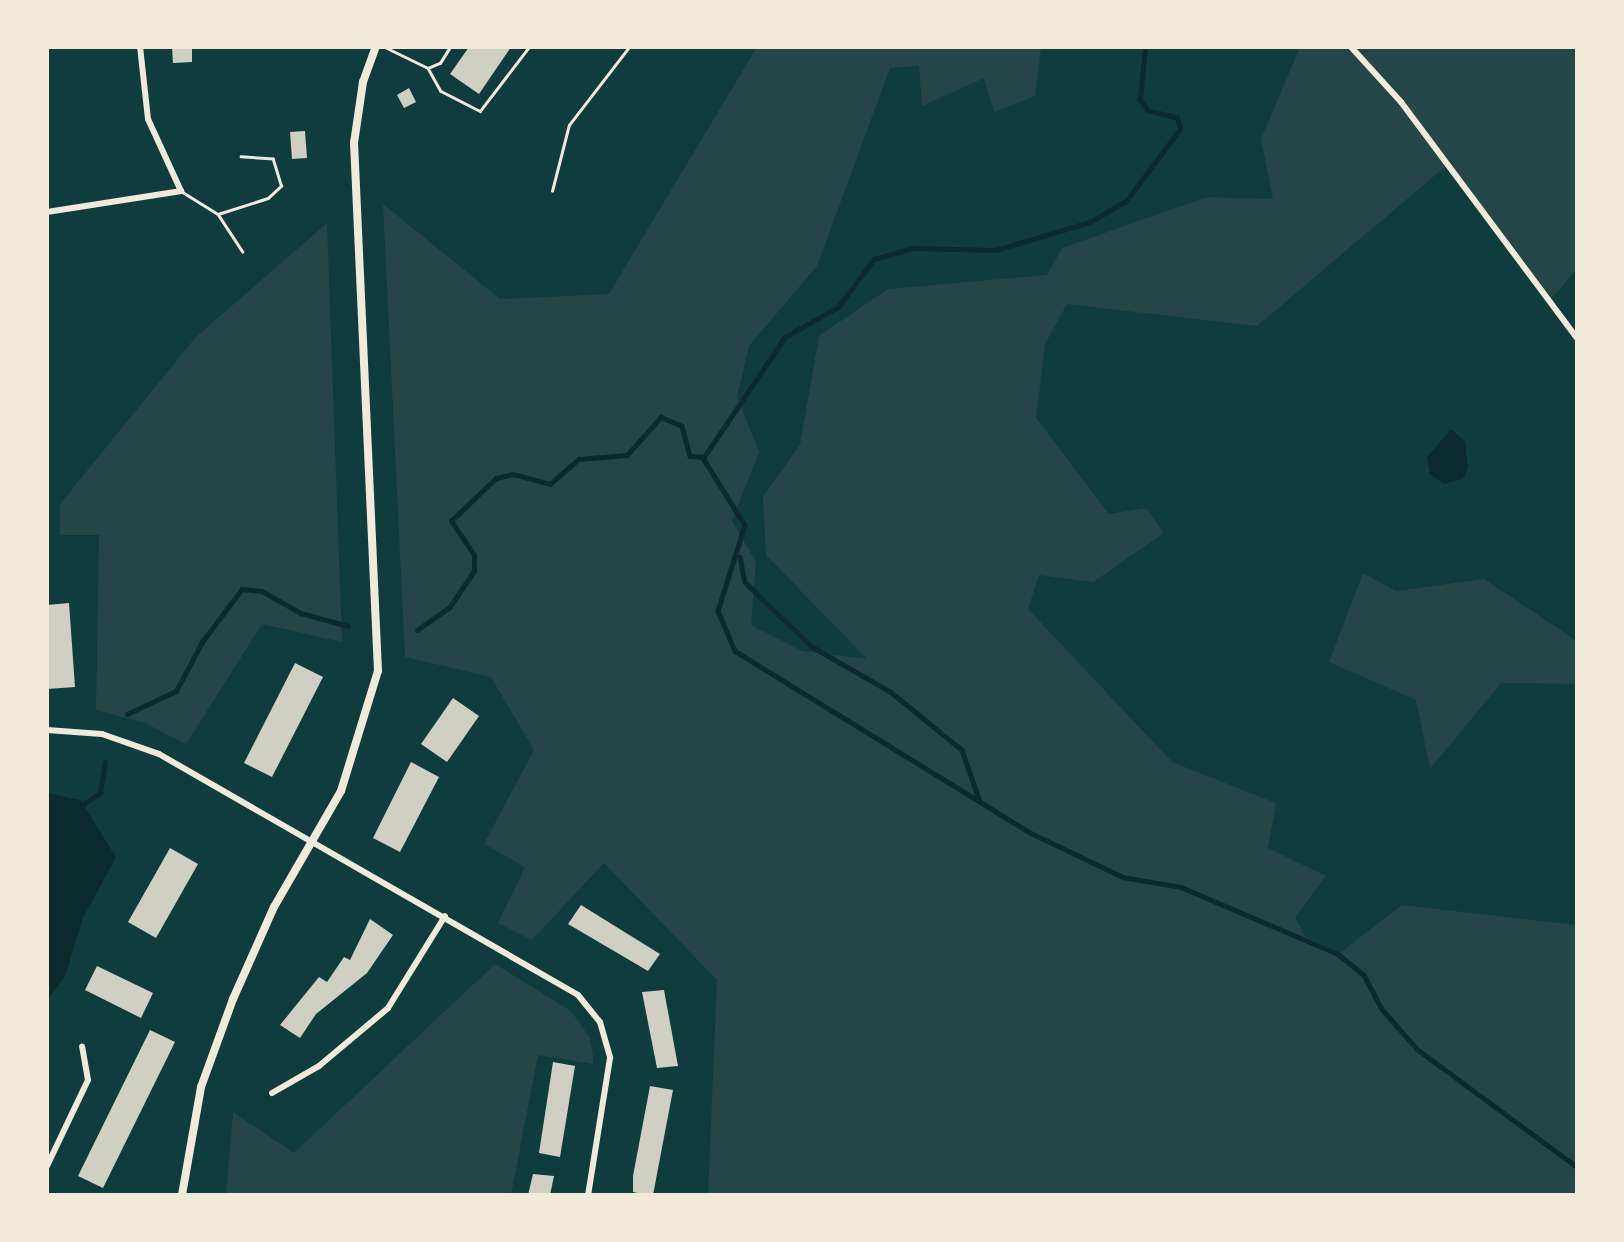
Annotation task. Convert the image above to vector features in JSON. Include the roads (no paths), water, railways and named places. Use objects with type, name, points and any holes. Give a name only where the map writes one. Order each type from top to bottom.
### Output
[{"type":"main road","points":[[183,1195],[201,1087],[233,999],[312,841],[341,791],[378,671],[354,143],[373,50]]},
{"type":"street","points":[[47,212],[181,191],[148,119],[140,47]]},
{"type":"street","points":[[1351,47],[1401,102],[1577,338]]},
{"type":"street","points":[[47,730],[102,734],[142,746],[556,978],[600,1022],[610,1071],[588,1195]]},
{"type":"street","points":[[272,1093],[319,1066],[388,1007],[445,916]]},
{"type":"street","points":[[47,1167],[88,1080],[82,1047]]},
{"type":"lane","points":[[385,47],[428,68],[441,91],[480,111],[529,47]]},
{"type":"lane","points":[[428,68],[440,63],[450,47]]},
{"type":"lane","points":[[552,191],[569,125],[629,47]]},
{"type":"lane","points":[[218,214],[268,198],[281,186],[273,159],[242,157]]},
{"type":"lane","points":[[181,191],[218,214],[243,252]]},
{"type":"waterway","points":[[417,630],[449,608],[474,571],[474,555],[451,521],[496,478],[513,474],[550,484],[579,459],[627,455],[661,417],[682,426],[690,456],[704,457],[785,337],[838,307],[874,259],[912,248],[996,250],[1090,222],[1126,201],[1180,129],[1177,118],[1148,111],[1140,100],[1145,47]]},
{"type":"waterway","points":[[703,458],[745,525],[718,611],[735,651],[1031,833],[1123,877],[1181,887],[1338,954],[1364,975],[1382,1009],[1417,1049],[1577,1167]]},
{"type":"waterway","points":[[740,557],[745,582],[811,646],[891,692],[962,750],[979,799]]},
{"type":"waterway","points":[[127,714],[176,691],[202,642],[242,589],[262,591],[301,613],[348,626]]},
{"type":"waterway","points":[[82,805],[100,793],[105,762]]}]
